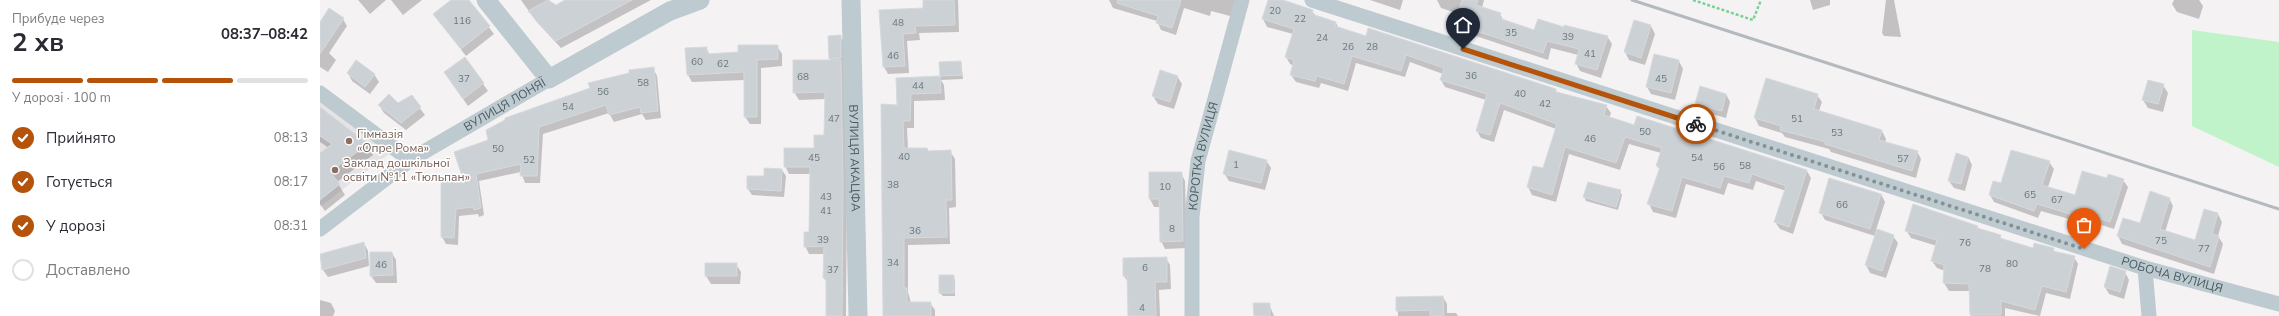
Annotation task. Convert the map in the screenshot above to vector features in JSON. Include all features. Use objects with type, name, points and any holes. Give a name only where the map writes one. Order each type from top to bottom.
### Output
[{"type":"street","points":[[486,0],[549,79]]},
{"type":"street","name":"ВУЛИЦЯ ЛОНЯЇ","points":[[320,229],[410,160],[549,79],[668,6],[700,0]]},
{"type":"street","name":"ВУЛИЦЯ АКАЦФА","points":[[851,0],[858,316]]},
{"type":"street","name":"КОРОТКА ВУЛИЦЯ","points":[[1192,316],[1192,217],[1198,161],[1242,0]]},
{"type":"street","name":"РОБОЧА ВУЛИЦЯ","points":[[1312,0],[2144,268],[2279,304]]},
{"type":"street","points":[[320,93],[410,160]]},
{"type":"street","points":[[2144,268],[2149,316]]},
{"type":"path","points":[[1693,0],[1752,20],[1761,0]]},
{"type":"shaded area","name":"Гімназія «Опре Рома»","points":[[320,98],[390,153],[320,207]]},
{"type":"green space","points":[[2192,30],[2279,42],[2279,167],[2192,126]]},
{"type":"building","points":[[451,0],[469,0],[490,26],[461,49],[433,14]]},
{"type":"building","points":[[548,0],[556,5],[565,0],[632,0],[556,41],[528,11]]},
{"type":"building","points":[[923,0],[954,0],[955,25],[915,26],[916,33],[903,34],[905,66],[883,67],[879,10],[923,8]]},
{"type":"building","points":[[1118,0],[1181,0],[1172,28],[1156,23],[1158,16],[1117,3]]},
{"type":"building","points":[[1268,0],[1283,0],[1313,10],[1312,14],[1336,22],[1335,26],[1366,36],[1368,28],[1556,89],[1556,92],[1607,105],[1604,115],[1634,125],[1637,116],[1807,170],[1789,227],[1774,222],[1786,186],[1752,174],[1749,183],[1724,176],[1720,188],[1682,177],[1672,211],[1647,204],[1660,167],[1656,166],[1662,148],[1625,137],[1616,163],[1565,147],[1552,195],[1527,187],[1533,166],[1543,168],[1557,124],[1500,103],[1490,135],[1476,131],[1487,94],[1440,80],[1444,68],[1406,55],[1401,71],[1352,56],[1344,84],[1317,76],[1315,81],[1290,75],[1294,60],[1285,57],[1294,29],[1262,19]]},
{"type":"building","points":[[1462,0],[1478,0],[1476,5],[1501,13],[1499,18],[1534,30],[1538,19],[1564,27],[1564,25],[1608,36],[1597,70],[1575,64],[1579,49],[1547,41],[1543,53],[1455,24]]},
{"type":"building","points":[[329,8],[344,18],[320,54],[320,22]]},
{"type":"building","points":[[1634,20],[1651,25],[1641,58],[1624,52]]},
{"type":"building","points":[[841,35],[841,58],[829,59],[828,36]]},
{"type":"building","points":[[738,45],[778,45],[778,59],[757,60],[757,117],[744,117],[744,72],[687,75],[685,48],[707,47],[707,54],[738,52]]},
{"type":"building","points":[[1654,54],[1679,60],[1671,93],[1646,87]]},
{"type":"building","points":[[465,57],[484,83],[463,99],[444,72]]},
{"type":"building","points":[[356,60],[375,74],[365,87],[347,73]]},
{"type":"building","points":[[793,60],[841,60],[843,182],[842,316],[826,316],[826,278],[823,278],[824,246],[804,247],[804,232],[809,232],[810,167],[784,167],[784,148],[814,148],[814,135],[824,135],[825,92],[793,93]]},
{"type":"building","points":[[961,61],[962,75],[940,76],[939,62]]},
{"type":"building","points":[[654,67],[658,111],[641,113],[640,107],[609,115],[606,105],[539,127],[537,176],[520,176],[521,164],[476,174],[481,208],[474,210],[473,207],[456,209],[454,238],[441,237],[441,179],[463,179],[454,152],[488,140],[486,130],[505,120],[505,118],[590,88],[588,83],[629,73],[629,70]]},
{"type":"building","points":[[1160,70],[1178,76],[1170,102],[1152,96]]},
{"type":"building","points":[[940,76],[941,93],[911,94],[910,121],[903,121],[904,148],[927,148],[928,151],[951,150],[952,200],[946,200],[947,237],[904,238],[904,288],[907,288],[907,302],[931,302],[931,316],[883,316],[881,104],[897,105],[896,78]]},
{"type":"building","points":[[1766,78],[1818,94],[1814,109],[1882,130],[1879,140],[1918,151],[1912,171],[1825,144],[1826,142],[1780,130],[1781,126],[1754,118]]},
{"type":"building","points":[[2148,80],[2164,84],[2158,104],[2142,100]]},
{"type":"building","points":[[1700,86],[1726,94],[1722,111],[1695,104]]},
{"type":"building","points":[[389,94],[398,103],[412,95],[421,107],[401,123],[378,105]]},
{"type":"building","points":[[320,107],[368,144],[330,172],[340,184],[320,200],[320,153],[332,144],[320,136]]},
{"type":"building","points":[[1229,150],[1267,160],[1261,183],[1223,174]]},
{"type":"building","points":[[2011,150],[2050,161],[2042,185],[2075,195],[2082,171],[2107,178],[2108,174],[2124,179],[2110,222],[2088,215],[2085,225],[2068,221],[2070,214],[2037,204],[2034,211],[1989,195],[1993,181],[2001,183]]},
{"type":"building","points":[[1956,153],[1968,157],[1961,184],[1948,181]]},
{"type":"building","points":[[764,168],[782,169],[781,191],[747,189],[747,176],[764,176]]},
{"type":"building","points":[[1149,172],[1182,172],[1183,241],[1160,242],[1159,199],[1149,199]]},
{"type":"building","points":[[1829,178],[1881,194],[1870,229],[1819,213]]},
{"type":"building","points":[[1588,182],[1621,190],[1616,207],[1583,197]]},
{"type":"building","points":[[2150,191],[2170,198],[2160,229],[2195,240],[2204,209],[2218,213],[2212,234],[2219,236],[2210,267],[2117,236],[2123,218],[2140,223]]},
{"type":"building","points":[[1913,204],[1978,226],[1977,228],[2001,235],[2000,238],[2033,248],[2034,243],[2054,248],[2053,251],[2075,256],[2066,292],[2042,286],[2035,310],[2001,301],[2001,315],[1970,315],[1969,284],[1943,283],[1944,265],[1931,261],[1937,240],[1905,231]]},
{"type":"building","points":[[1877,229],[1894,235],[1882,271],[1865,265]]},
{"type":"building","points":[[364,242],[366,258],[322,270],[320,254]]},
{"type":"building","points":[[370,252],[392,252],[393,275],[370,276]]},
{"type":"building","points":[[1167,257],[1167,282],[1155,282],[1156,316],[1128,316],[1127,276],[1123,276],[1123,258]]},
{"type":"building","points":[[705,263],[737,263],[737,276],[705,276]]},
{"type":"building","points":[[2110,266],[2126,271],[2120,292],[2104,287]]},
{"type":"building","points":[[939,275],[954,275],[954,293],[939,293]]},
{"type":"building","points":[[1443,296],[1444,316],[1430,316],[1430,310],[1396,311],[1396,297]]},
{"type":"building","points":[[1253,303],[1270,303],[1270,316],[1254,316]]},
{"type":"railway","points":[[1632,0],[2279,209]]},
{"type":"way so far","points":[[1696,124],[2084,249]]},
{"type":"place","name":"Гімназія «Опре Рома»","points":[[349,141]]},
{"type":"place","name":"Заклад дошкільної освіти №11 «Тюльпан»","points":[[335,170]]},
{"type":"route","points":[[1463,49],[1696,124]]}]
